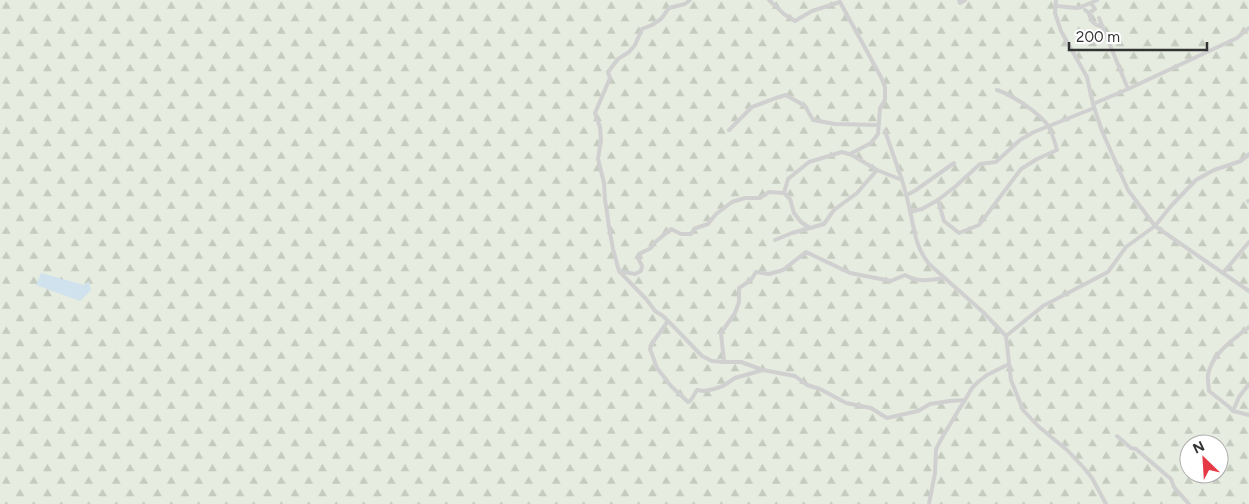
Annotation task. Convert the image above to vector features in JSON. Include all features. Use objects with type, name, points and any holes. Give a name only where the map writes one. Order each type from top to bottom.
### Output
[{"type":"street","points":[[690,0],[685,4],[670,8],[661,20],[652,26],[642,29],[635,45],[629,52],[618,59],[608,72],[610,78],[596,113],[601,140],[598,159],[604,182],[613,249],[619,271],[655,311],[668,321],[702,356],[712,361],[742,362],[764,370],[795,376],[807,385],[820,389],[846,403],[871,408],[887,418],[918,410],[930,404],[966,400]]},
{"type":"street","points":[[769,0],[784,14],[795,20],[812,11],[840,2],[881,77],[885,87],[885,100],[880,108],[878,134],[871,143],[850,154]]},
{"type":"street","points":[[959,0],[960,3],[965,0]]},
{"type":"street","points":[[1056,0],[1055,14],[1061,31],[1087,77],[1093,106],[1102,131],[1128,190],[1155,226],[1249,291]]},
{"type":"street","points":[[1056,6],[1078,8],[1098,0]]},
{"type":"street","points":[[1091,3],[1095,9],[1087,11],[1091,21],[1103,27]]},
{"type":"street","points":[[1099,18],[1128,89]]},
{"type":"street","points":[[910,212],[922,209],[938,200],[980,164],[996,162],[1020,140],[1034,132],[1237,38],[1249,28]]},
{"type":"street","points":[[938,200],[944,221],[959,233],[979,225],[1021,169],[1057,150],[1048,127],[1026,105],[1007,93],[997,90]]},
{"type":"street","points":[[729,130],[752,107],[786,95],[805,106],[813,120],[835,124],[878,125]]},
{"type":"street","points":[[885,131],[902,180],[914,235],[922,255],[929,264],[983,312],[1006,336],[1011,380],[1023,410],[1084,468],[1092,478],[1106,504]]},
{"type":"street","points":[[784,193],[788,179],[809,162],[842,152],[850,154],[877,170],[902,180]]},
{"type":"street","points":[[1006,336],[1043,306],[1108,272],[1126,247],[1155,226],[1196,180],[1214,170],[1241,161],[1249,154]]},
{"type":"street","points":[[906,194],[916,190],[954,163]]},
{"type":"street","points":[[775,240],[824,224],[834,210],[856,192],[877,170]]},
{"type":"street","points":[[619,271],[635,274],[641,271],[642,266],[638,258],[641,253],[651,248],[654,243],[671,229],[681,234],[691,234],[696,228],[708,224],[716,214],[732,202],[744,198],[760,198],[769,192],[784,193],[790,199],[794,213],[801,222],[810,228]]},
{"type":"street","points":[[1222,273],[1249,242]]},
{"type":"street","points":[[724,362],[721,332],[735,313],[739,302],[738,288],[751,280],[756,272],[769,274],[783,270],[806,252],[850,273],[891,281],[905,276],[923,281],[945,278]]},
{"type":"street","points":[[668,321],[653,342],[650,350],[657,368],[671,386],[688,402],[697,390],[714,389],[723,386],[735,378],[764,370]]},
{"type":"street","points":[[1249,327],[1222,348],[1214,360],[1208,376],[1209,391],[1232,411],[1249,415]]},
{"type":"street","points":[[928,504],[935,474],[936,449],[972,388],[982,378],[1009,364]]},
{"type":"street","points":[[1232,411],[1239,397],[1249,384]]},
{"type":"street","points":[[1117,436],[1131,448],[1136,449],[1171,479],[1174,487],[1190,504]]},
{"type":"green space","points":[[0,0],[1249,0],[1249,504],[0,504]]},
{"type":"water","points":[[41,273],[84,285],[89,281],[91,290],[80,301],[36,285]]}]
